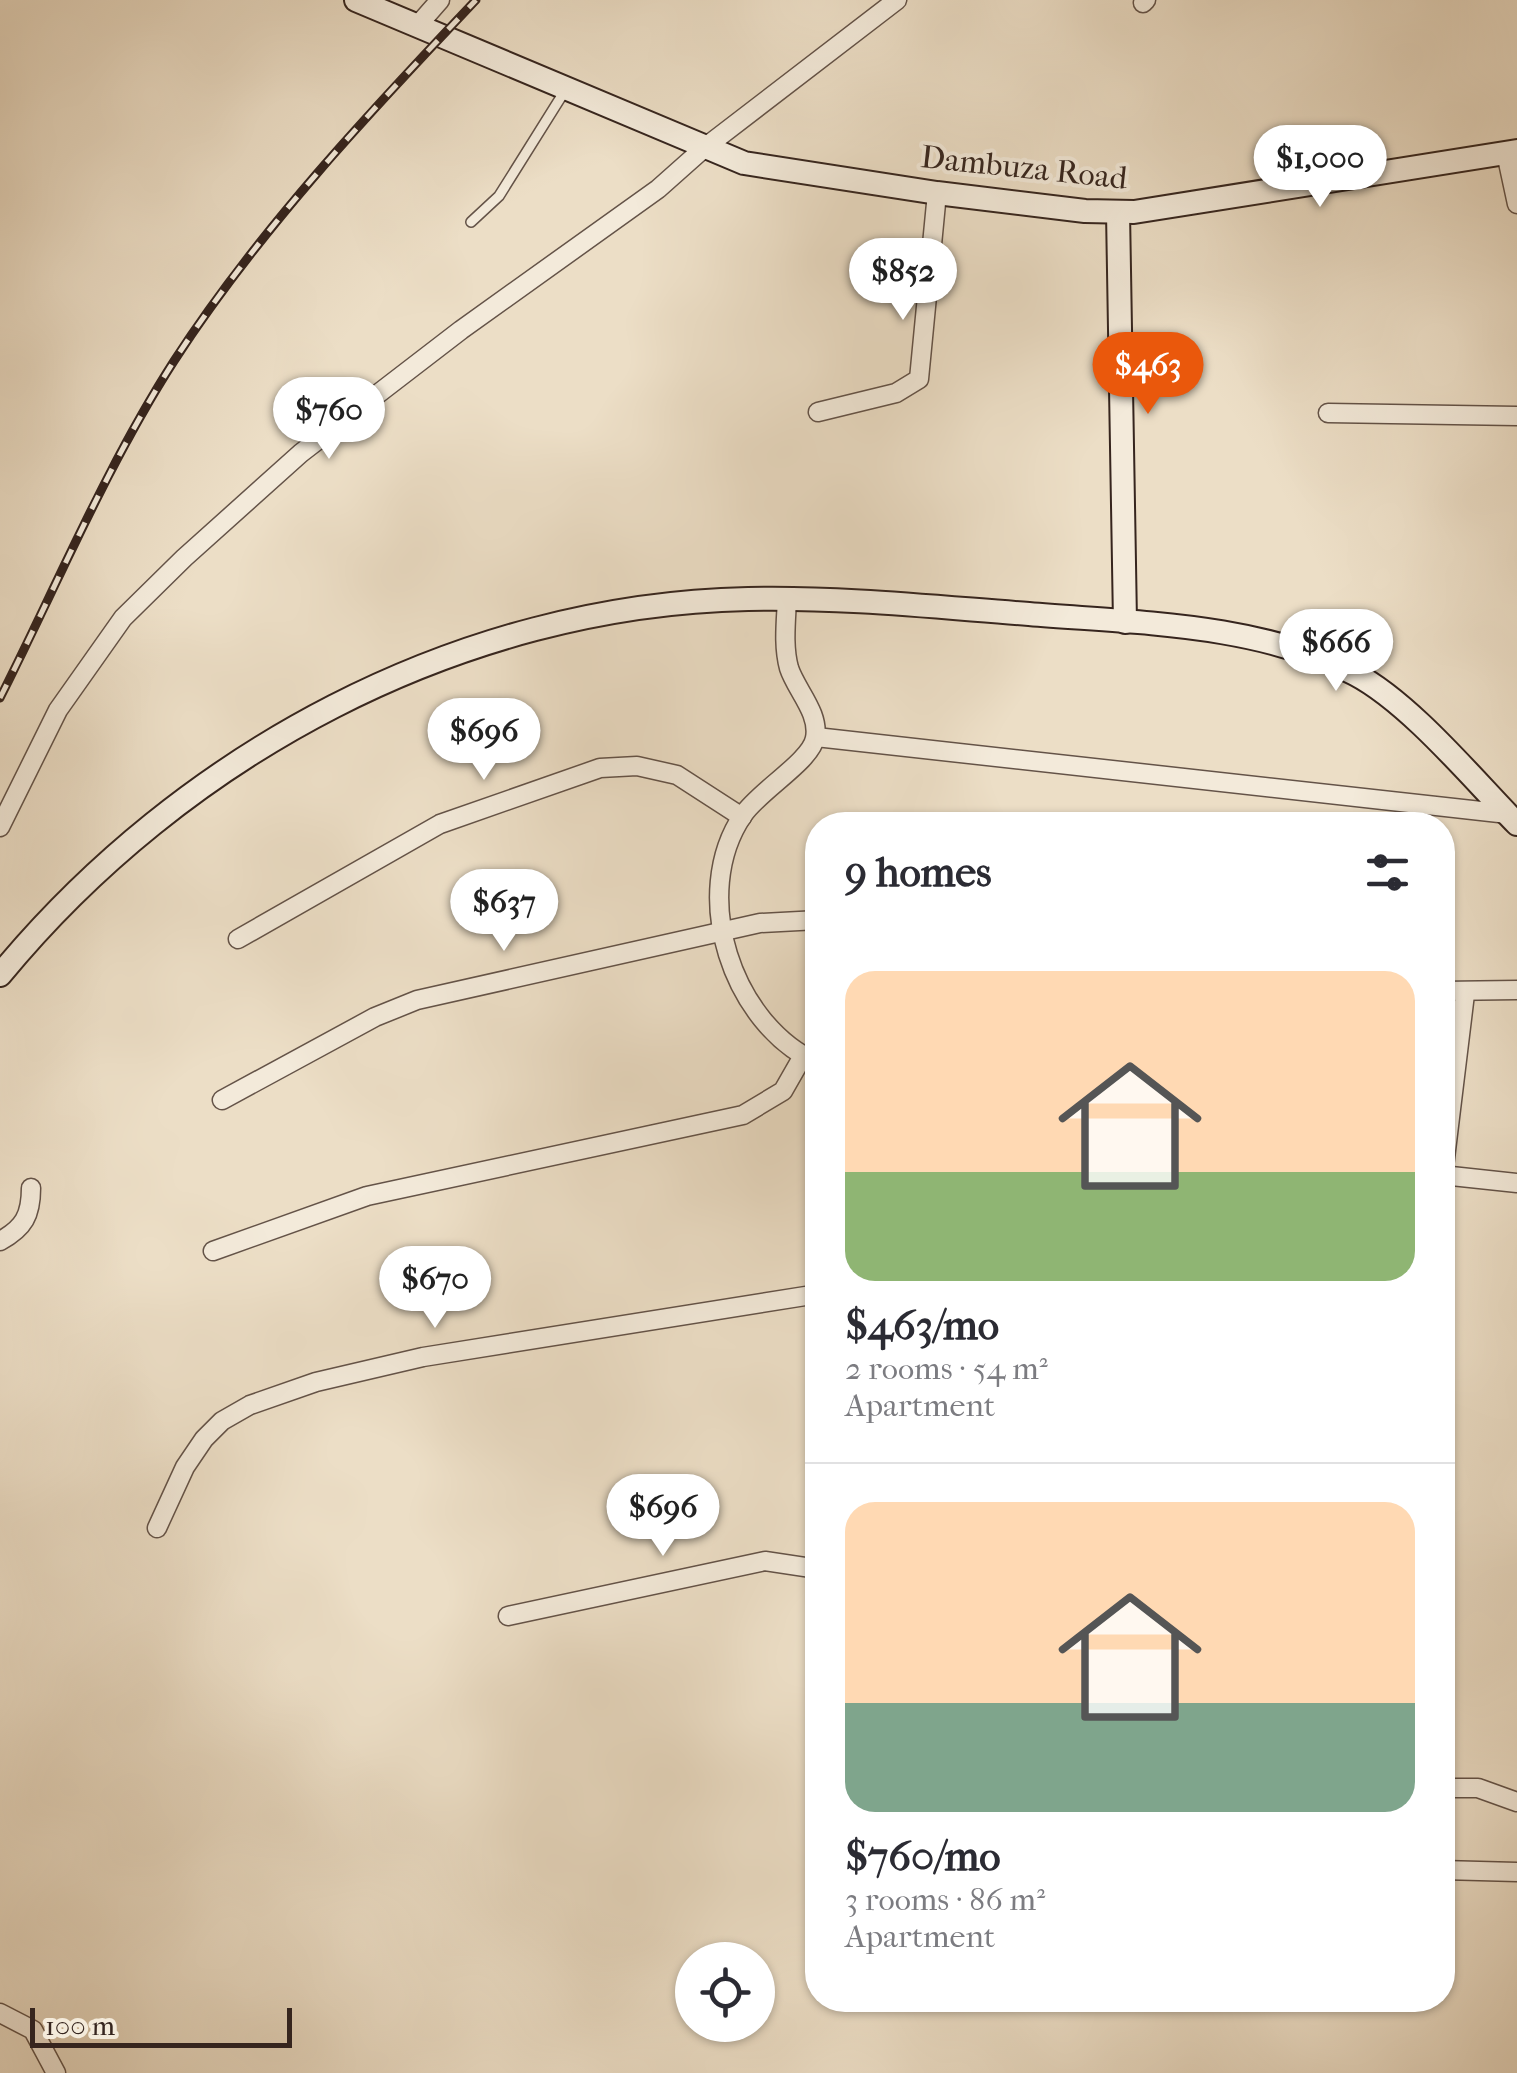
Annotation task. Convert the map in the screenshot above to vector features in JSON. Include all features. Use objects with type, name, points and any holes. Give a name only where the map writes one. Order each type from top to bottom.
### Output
[{"type":"street","name":"Dambuza Road","points":[[356,0],[568,86],[703,149],[776,170],[937,193],[1118,212],[1216,201],[1511,152]]},
{"type":"street","points":[[419,24],[440,0]]},
{"type":"street","points":[[0,827],[58,710],[123,618],[172,570],[301,453],[461,330],[658,189],[703,149],[897,0]]},
{"type":"street","points":[[1511,152],[1517,204]]},
{"type":"street","points":[[818,412],[896,393],[919,378],[937,193]]},
{"type":"street","points":[[1118,212],[1125,622]]},
{"type":"street","points":[[1328,412],[1517,416]]},
{"type":"street","points":[[0,975],[57,912],[168,812],[262,744],[366,690],[427,665],[566,624],[649,609],[744,599],[1125,622],[1284,646],[1359,676],[1409,714],[1512,819]]},
{"type":"street","points":[[787,600],[786,654],[813,717],[816,738],[808,754],[772,782],[742,817],[726,856],[721,934],[754,1007],[786,1045],[805,1057]]},
{"type":"street","points":[[816,738],[1452,812]]},
{"type":"street","points":[[238,939],[440,824],[600,768],[637,766],[678,775],[742,817]]},
{"type":"street","points":[[1455,812],[1512,819]]},
{"type":"street","points":[[222,1100],[375,1016],[417,1000],[760,923],[805,921]]},
{"type":"street","points":[[1455,993],[1517,990]]},
{"type":"street","points":[[1455,1076],[1465,994]]},
{"type":"street","points":[[213,1251],[366,1196],[743,1115],[783,1091],[805,1066]]},
{"type":"street","points":[[1455,1176],[1517,1183]]},
{"type":"street","points":[[0,1241],[25,1223],[31,1212],[31,1188]]},
{"type":"street","points":[[157,1528],[185,1467],[204,1439],[222,1421],[250,1404],[316,1382],[423,1356],[805,1296]]},
{"type":"street","points":[[508,1616],[765,1561],[805,1567]]},
{"type":"street","points":[[1455,1788],[1478,1788],[1517,1802]]},
{"type":"street","points":[[1455,1870],[1517,1872]]},
{"type":"street","points":[[0,2013],[34,2030],[56,2073]]},
{"type":"lane","points":[[471,222],[499,196],[568,86]]},
{"type":"railway","points":[[0,698],[126,442],[174,361],[279,219],[476,0]]}]
